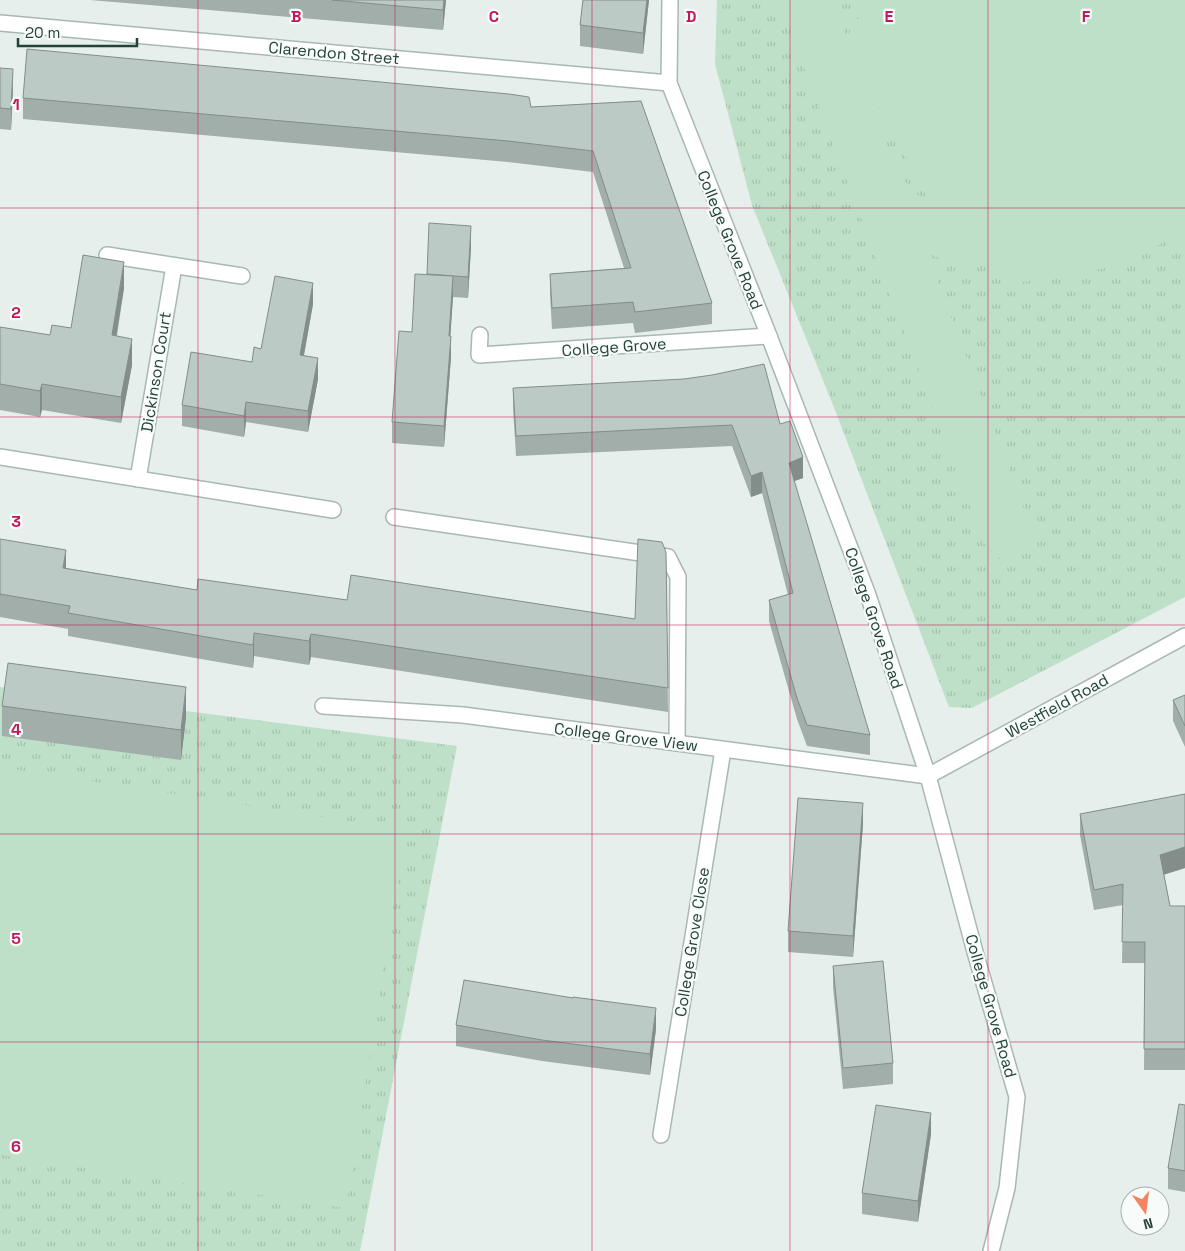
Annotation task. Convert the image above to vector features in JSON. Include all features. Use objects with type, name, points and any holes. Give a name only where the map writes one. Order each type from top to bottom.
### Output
[{"type":"street","name":"College Grove Road","points":[[670,0],[669,83],[769,336],[868,595],[928,776],[975,952],[1017,1097],[1007,1188],[991,1251]]},
{"type":"street","name":"Clarendon Street","points":[[0,23],[669,83]]},
{"type":"street","points":[[107,255],[242,276]]},
{"type":"street","name":"Dickinson Court","points":[[138,479],[174,266]]},
{"type":"street","name":"College Grove","points":[[480,335],[479,355],[769,336]]},
{"type":"street","points":[[0,458],[333,510]]},
{"type":"street","points":[[394,518],[668,557],[678,577],[677,743]]},
{"type":"street","name":"Westfield Road","points":[[928,776],[1185,636]]},
{"type":"street","name":"College Grove View","points":[[323,706],[463,715],[928,776]]},
{"type":"street","name":"College Grove Close","points":[[661,1135],[724,750]]},
{"type":"green space","points":[[717,0],[1185,0],[1185,597],[972,708],[949,707],[833,405],[752,205],[715,64]]},
{"type":"green space","points":[[784,0],[831,0],[846,38],[856,21],[875,0],[1185,0],[1185,232],[1112,267],[1017,283],[985,265],[969,266],[927,253],[1037,543],[991,561],[779,2]],"holes":[[[879,108],[931,203],[910,188],[889,155],[880,130]]]},
{"type":"green space","points":[[0,687],[457,746],[360,1251],[0,1251]]},
{"type":"green space","points":[[0,767],[405,830],[346,1208],[0,1155]]},
{"type":"building","points":[[332,0],[444,0],[443,10]]},
{"type":"building","points":[[583,0],[647,0],[643,33],[580,25]]},
{"type":"building","points":[[27,49],[509,94],[529,97],[531,107],[641,101],[712,303],[635,312],[633,302],[552,308],[550,274],[631,268],[593,151],[508,141],[23,98]]},
{"type":"building","points":[[0,68],[13,69],[11,109],[0,108]]},
{"type":"building","points":[[429,223],[471,226],[468,277],[427,274]]},
{"type":"building","points":[[83,255],[124,262],[112,335],[132,339],[121,397],[42,384],[40,391],[0,384],[0,327],[50,335],[52,325],[71,328]]},
{"type":"building","points":[[415,274],[453,276],[449,336],[451,336],[444,426],[392,422],[399,331],[412,332]]},
{"type":"building","points":[[275,276],[313,283],[300,355],[318,358],[308,411],[246,402],[244,416],[182,405],[191,352],[252,362],[254,347],[261,349]]},
{"type":"building","points":[[764,364],[780,424],[790,421],[803,457],[789,463],[870,735],[807,725],[797,698],[769,600],[793,593],[762,472],[751,476],[732,425],[516,436],[513,388],[684,379]]},
{"type":"building","points":[[0,539],[66,550],[63,568],[197,590],[198,579],[347,600],[351,575],[635,619],[638,539],[662,542],[666,552],[668,688],[311,634],[309,641],[254,633],[253,645],[68,613],[70,606],[0,594]]},
{"type":"building","points":[[8,663],[186,687],[181,730],[2,706]]},
{"type":"building","points":[[1185,695],[1185,726],[1173,700]]},
{"type":"building","points":[[1185,794],[1185,847],[1160,855],[1170,906],[1185,906],[1185,1049],[1144,1049],[1145,942],[1122,942],[1123,884],[1094,890],[1080,814]]},
{"type":"building","points":[[798,798],[863,803],[853,936],[788,931]]},
{"type":"building","points":[[883,961],[893,1063],[843,1068],[833,966]]},
{"type":"building","points":[[464,980],[573,998],[656,1008],[650,1054],[542,1040],[456,1025]]},
{"type":"building","points":[[1179,1104],[1185,1105],[1185,1171],[1168,1168]]},
{"type":"building","points":[[876,1105],[931,1113],[918,1201],[862,1193]]}]
